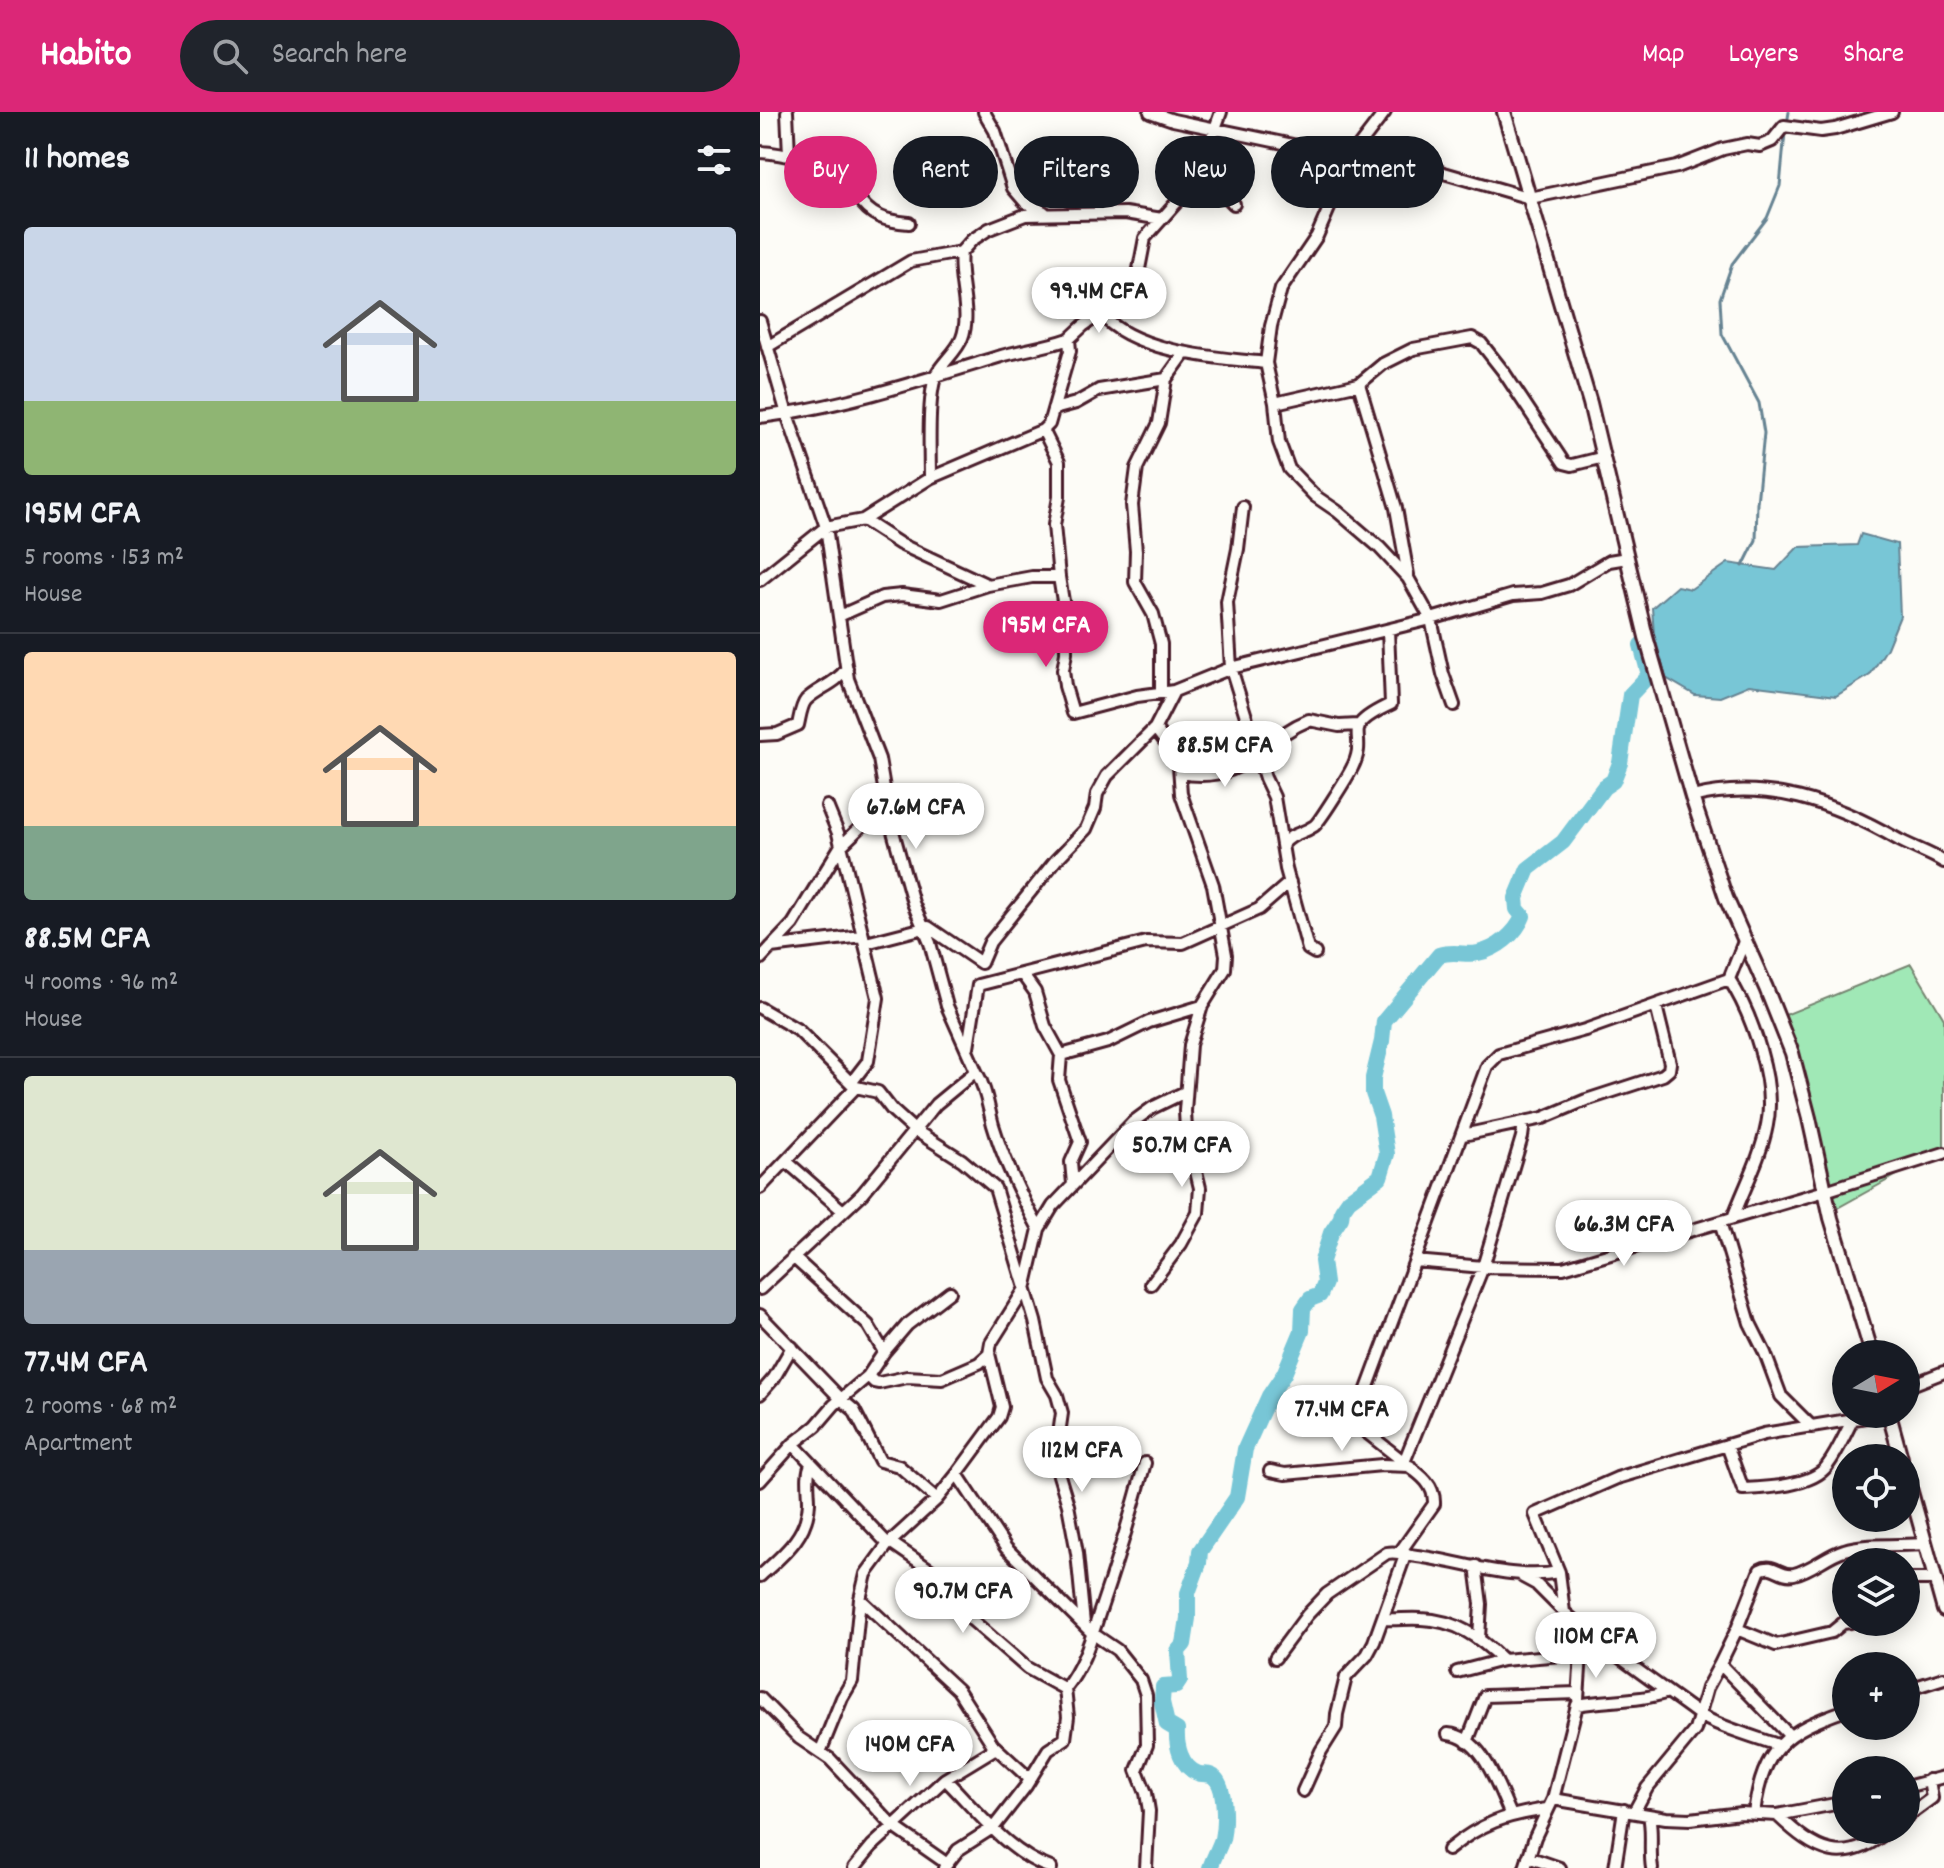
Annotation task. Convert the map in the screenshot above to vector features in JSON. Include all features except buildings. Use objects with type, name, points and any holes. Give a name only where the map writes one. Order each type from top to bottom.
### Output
[{"type":"street","points":[[787,112],[788,136]]},
{"type":"street","points":[[984,112],[995,131],[1013,188],[1025,202],[1045,213]]},
{"type":"street","points":[[1150,112],[1216,130],[1271,140]]},
{"type":"street","points":[[1214,136],[1221,112]]},
{"type":"street","points":[[1367,136],[1385,112]]},
{"type":"street","points":[[1504,112],[1604,457],[1646,637],[1692,797],[1722,886],[1792,1053],[1825,1191],[1868,1340]]},
{"type":"street","points":[[1444,173],[1530,198],[1677,167],[1723,149],[1747,144],[1760,146],[1772,141],[1784,126],[1821,131],[1892,112]]},
{"type":"street","points":[[760,152],[784,154]]},
{"type":"street","points":[[867,208],[879,218],[909,223]]},
{"type":"street","points":[[760,417],[787,414],[908,385],[1020,350],[1069,339],[1135,290],[1145,238],[1172,208]]},
{"type":"street","points":[[1329,208],[1317,236],[1281,289],[1271,326],[1266,363],[1279,442],[1294,477],[1379,547],[1408,578],[1431,619],[1443,674],[1454,705]]},
{"type":"street","points":[[767,347],[902,265],[961,252],[989,229],[1025,215],[1125,213],[1162,219]]},
{"type":"street","points":[[930,478],[929,429],[936,376],[963,338],[961,252]]},
{"type":"street","points":[[1100,313],[1109,323],[1129,335],[1184,354],[1266,363]]},
{"type":"street","points":[[760,321],[787,414],[826,527],[848,679],[879,759],[887,807],[906,879],[930,943],[947,1006],[981,1081],[1011,1174],[1039,1229]]},
{"type":"street","points":[[1275,403],[1359,384],[1383,364],[1413,349],[1472,338],[1481,343],[1503,371],[1564,463],[1572,465],[1604,457]]},
{"type":"street","points":[[760,580],[826,527],[863,520],[930,478],[1043,430],[1049,424],[1054,409],[1070,351],[1069,339]]},
{"type":"street","points":[[1161,692],[1161,644],[1153,614],[1135,582],[1132,505],[1137,468],[1159,423],[1166,379],[1184,354]]},
{"type":"street","points":[[1054,409],[1068,406],[1099,390],[1166,379]]},
{"type":"street","points":[[1359,384],[1396,508],[1408,578]]},
{"type":"street","points":[[1043,430],[1059,462],[1059,497],[1054,525],[1066,619],[1065,686],[1073,713],[1174,691],[1231,668],[1431,619],[1513,595],[1542,593],[1569,585],[1609,561],[1627,558]]},
{"type":"street","points":[[1243,507],[1227,602],[1231,668],[1277,809],[1290,882],[1308,949],[1315,953]]},
{"type":"street","points":[[863,520],[900,544],[988,585]]},
{"type":"street","points":[[839,616],[882,597],[902,595],[941,600],[988,585],[1032,577],[1059,577]]},
{"type":"street","points":[[1282,845],[1289,836],[1319,821],[1354,764],[1358,725],[1364,717],[1391,704],[1388,630]]},
{"type":"street","points":[[760,735],[777,734],[798,725],[803,704],[847,668]]},
{"type":"street","points":[[967,1049],[981,963],[990,942],[1056,860],[1086,829],[1097,794],[1107,776],[1155,728],[1174,691]]},
{"type":"street","points":[[1180,773],[1199,776],[1243,766],[1284,734],[1309,720],[1339,726],[1358,725]]},
{"type":"street","points":[[1151,1284],[1181,1244],[1198,1213],[1200,1188],[1186,1130],[1185,1092],[1190,1045],[1202,1006],[1225,969],[1226,955],[1213,885],[1181,794],[1175,755],[1155,728]]},
{"type":"street","points":[[1692,797],[1731,789],[1754,789],[1796,796],[1880,827],[1944,862]]},
{"type":"street","points":[[760,1188],[853,1085],[868,1061],[877,1012],[878,998],[864,939],[827,806]]},
{"type":"street","points":[[760,959],[810,898],[840,847],[887,807]]},
{"type":"street","points":[[978,985],[1146,942],[1183,943],[1259,909],[1290,882]]},
{"type":"street","points":[[771,947],[864,939],[931,928],[981,963]]},
{"type":"street","points":[[1303,1791],[1336,1727],[1346,1677],[1367,1655],[1383,1619],[1403,1553],[1434,1504],[1434,1495],[1426,1480],[1364,1433],[1359,1421],[1363,1400],[1487,1066],[1499,1054],[1656,1006],[1729,979],[1745,939]]},
{"type":"street","points":[[1022,974],[1035,992],[1045,1026],[1061,1055],[1059,1080],[1080,1142],[1071,1162],[1073,1184]]},
{"type":"street","points":[[1729,979],[1741,997],[1756,1037],[1769,1110],[1763,1141],[1733,1218]]},
{"type":"street","points":[[1061,1055],[1108,1042],[1149,1022],[1202,1006]]},
{"type":"street","points":[[1463,1135],[1543,1118],[1586,1100],[1663,1075],[1669,1070],[1670,1063],[1656,1006]]},
{"type":"street","points":[[760,1008],[798,1030],[853,1085],[878,1092],[900,1119],[962,1160],[995,1188],[1037,1331],[1047,1378],[1057,1395],[1062,1413],[1055,1462],[1068,1505],[1077,1553],[1084,1624]]},
{"type":"street","points":[[760,1289],[862,1194],[913,1129],[953,1088],[976,1071]]},
{"type":"street","points":[[821,1750],[852,1681],[860,1599],[866,1574],[889,1543],[937,1499],[999,1417],[1002,1407],[989,1354],[991,1343],[1025,1289],[1039,1229],[1053,1206],[1133,1122],[1152,1108],[1185,1092]]},
{"type":"street","points":[[1407,1464],[1483,1267],[1524,1122]]},
{"type":"street","points":[[1415,1261],[1483,1267],[1563,1268],[1944,1153]]},
{"type":"street","points":[[786,1161],[843,1211]]},
{"type":"street","points":[[1720,1222],[1750,1323],[1781,1396],[1812,1427]]},
{"type":"street","points":[[793,1257],[868,1325],[884,1352]]},
{"type":"street","points":[[760,1481],[793,1444],[868,1376],[907,1325],[950,1292]]},
{"type":"street","points":[[760,1315],[854,1410],[880,1461],[899,1466],[937,1499]]},
{"type":"street","points":[[760,1394],[774,1378],[792,1347]]},
{"type":"street","points":[[868,1376],[879,1383],[907,1377],[949,1378],[979,1363],[989,1354]]},
{"type":"street","points":[[1920,1381],[1944,1372]]},
{"type":"street","points":[[1564,1612],[1559,1572],[1535,1514],[1617,1478],[1764,1434],[1832,1424]]},
{"type":"street","points":[[1727,1445],[1743,1489],[1800,1482],[1816,1476],[1827,1467],[1848,1428]]},
{"type":"street","points":[[793,1444],[889,1543],[935,1573],[965,1614],[1027,1668],[1065,1689]]},
{"type":"street","points":[[760,1698],[799,1738],[821,1750],[893,1826],[945,1866],[958,1850],[994,1827],[1048,1750],[1065,1739],[1068,1717],[1065,1689],[1077,1674],[1092,1633],[1129,1526],[1145,1463]]},
{"type":"street","points":[[760,1576],[795,1544],[802,1530],[809,1506],[808,1472],[811,1464]]},
{"type":"street","points":[[1270,1471],[1285,1474],[1407,1464]]},
{"type":"street","points":[[957,1474],[1006,1548],[1092,1633],[1117,1650],[1141,1680],[1146,1695],[1147,1745],[1137,1770],[1149,1811],[1146,1868]]},
{"type":"street","points":[[1920,1526],[1944,1610]]},
{"type":"street","points":[[1615,1868],[1629,1811],[1692,1735],[1707,1688],[1737,1629],[1760,1570],[1773,1567],[1783,1574],[1795,1574],[1847,1549],[1925,1544]]},
{"type":"street","points":[[1275,1658],[1327,1594],[1387,1553],[1403,1553],[1518,1575],[1559,1572]]},
{"type":"street","points":[[1476,1566],[1481,1613],[1479,1638]]},
{"type":"street","points":[[1518,1575],[1536,1584],[1609,1651],[1698,1715],[1778,1745]]},
{"type":"street","points":[[1920,1579],[1935,1579]]},
{"type":"street","points":[[860,1599],[958,1690],[996,1748],[1030,1779]]},
{"type":"street","points":[[1383,1619],[1434,1620],[1461,1627],[1479,1638],[1503,1660]]},
{"type":"street","points":[[1737,1629],[1776,1645],[1832,1632]]},
{"type":"street","points":[[1457,1672],[1503,1660],[1609,1651]]},
{"type":"street","points":[[1560,1868],[1526,1862],[1550,1804],[1577,1705],[1581,1653]]},
{"type":"street","points":[[1720,1664],[1789,1735]]},
{"type":"street","points":[[1920,1686],[1944,1678]]},
{"type":"street","points":[[1577,1705],[1604,1700],[1636,1700],[1668,1692]]},
{"type":"street","points":[[1467,1742],[1484,1697],[1578,1693]]},
{"type":"street","points":[[1754,1813],[1761,1781],[1778,1745],[1789,1735],[1832,1715]]},
{"type":"street","points":[[1448,1734],[1457,1735],[1484,1758],[1511,1815]]},
{"type":"street","points":[[854,1868],[893,1826],[945,1779],[996,1748]]},
{"type":"street","points":[[1920,1783],[1944,1777]]},
{"type":"street","points":[[945,1779],[994,1827],[1037,1863],[1051,1868]]},
{"type":"street","points":[[1920,1807],[1932,1798],[1929,1780]]},
{"type":"street","points":[[1448,1850],[1472,1830],[1550,1804],[1690,1819],[1754,1813],[1777,1815],[1832,1805]]},
{"type":"street","points":[[1649,1815],[1652,1868]]},
{"type":"street","points":[[1777,1815],[1804,1839],[1824,1849],[1860,1851],[1870,1844]]},
{"type":"green space","points":[[1911,964],[1944,1019],[1944,1149],[1832,1211],[1785,1015]]},
{"type":"water","points":[[1861,534],[1897,544],[1900,616],[1887,648],[1870,675],[1836,696],[1749,685],[1720,697],[1695,695],[1666,678],[1654,634],[1652,608],[1677,586],[1691,589],[1728,563],[1776,570],[1798,547],[1857,545]]},
{"type":"waterway","points":[[1787,124],[1789,112]]},
{"type":"waterway","points":[[1743,566],[1756,540],[1764,433],[1759,403],[1722,334],[1720,299],[1732,264],[1767,218],[1780,186],[1785,132]]},
{"type":"waterway","points":[[1210,1868],[1223,1833],[1221,1790],[1213,1776],[1197,1773],[1183,1761],[1177,1730],[1167,1724],[1162,1702],[1163,1687],[1176,1686],[1180,1680],[1178,1651],[1184,1644],[1188,1593],[1200,1551],[1237,1497],[1245,1449],[1269,1396],[1284,1374],[1302,1331],[1303,1309],[1310,1299],[1320,1295],[1325,1283],[1322,1261],[1331,1233],[1349,1200],[1380,1177],[1387,1154],[1381,1116],[1373,1093],[1373,1078],[1384,1021],[1439,955],[1485,951],[1505,940],[1516,929],[1523,916],[1517,909],[1516,898],[1528,869],[1563,842],[1604,787],[1613,781],[1620,763],[1630,695],[1649,675],[1641,645]]}]
